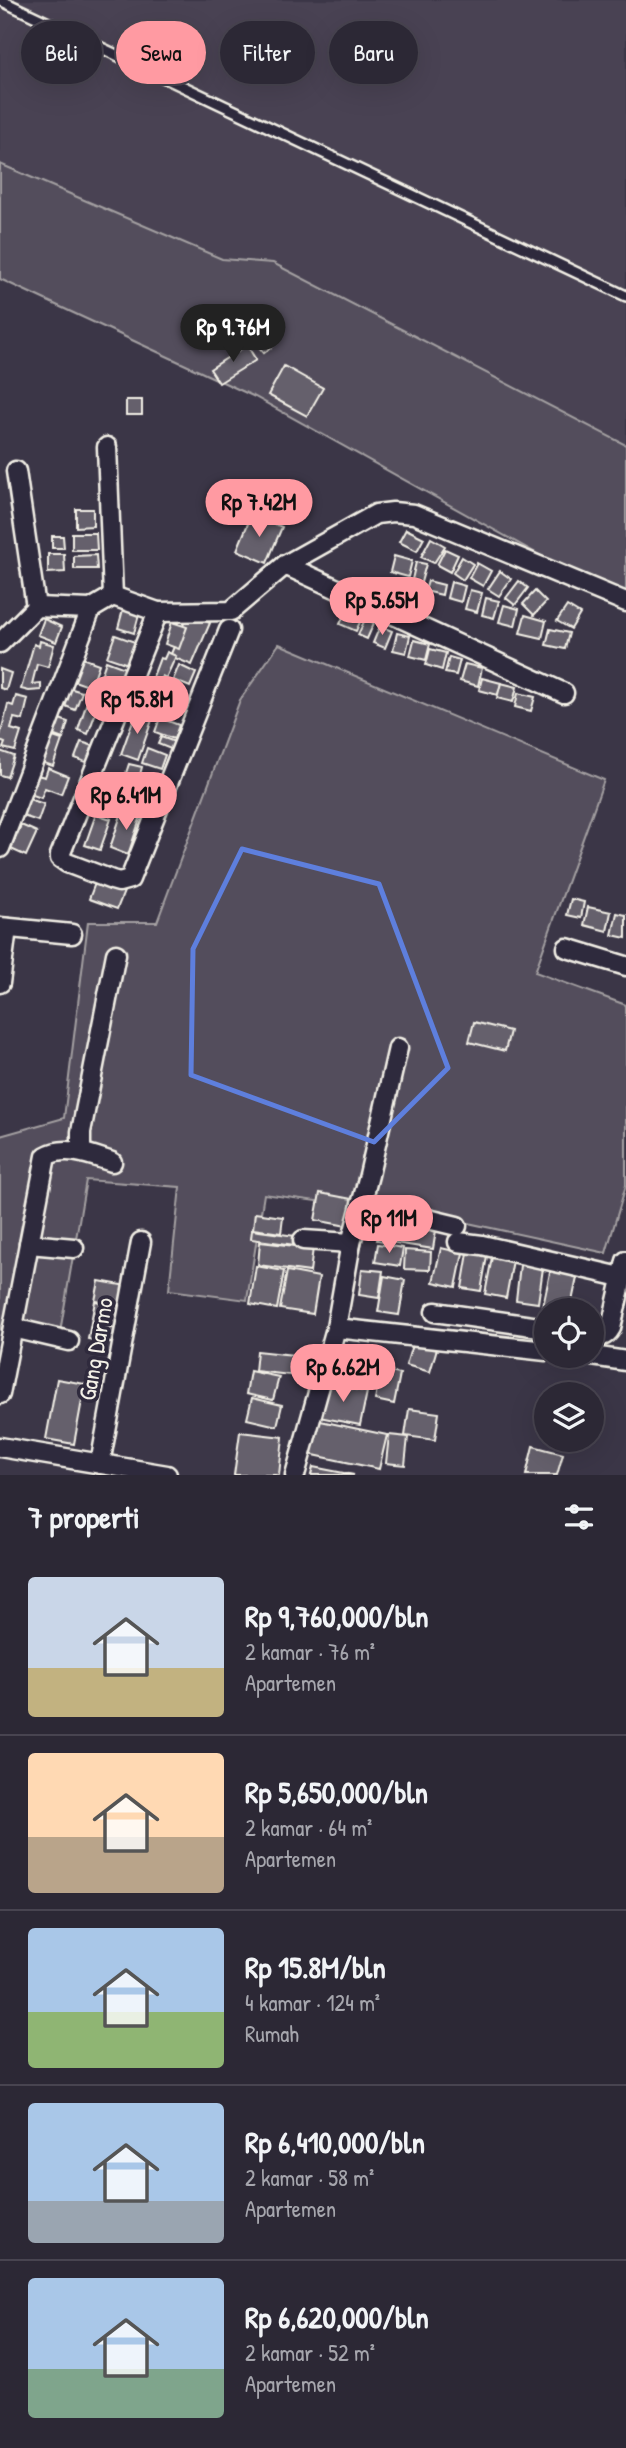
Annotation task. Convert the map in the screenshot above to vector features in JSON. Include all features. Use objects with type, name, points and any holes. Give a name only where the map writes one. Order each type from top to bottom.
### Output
[{"type":"street","points":[[107,447],[113,596]]},
{"type":"street","points":[[16,471],[36,607]]},
{"type":"street","points":[[113,596],[158,612],[231,611],[285,565],[376,514],[393,512],[414,514],[626,602]]},
{"type":"street","points":[[285,565],[564,692]]},
{"type":"street","points":[[0,643],[36,607],[91,609],[113,596]]},
{"type":"street","points":[[0,848],[91,609]]},
{"type":"street","points":[[158,612],[60,855],[67,863],[113,880],[130,879],[229,630]]},
{"type":"street","points":[[0,983],[3,927],[72,934]]},
{"type":"street","points":[[568,948],[626,966]]},
{"type":"street","points":[[81,1152],[81,1132],[116,954]]},
{"type":"street","points":[[295,1475],[336,1328],[351,1243],[398,1048]]},
{"type":"street","points":[[0,1394],[46,1156],[52,1153],[81,1152],[112,1163]]},
{"type":"street","points":[[361,1203],[457,1234],[482,1245],[624,1269],[611,1328],[604,1336]]},
{"type":"street","points":[[303,1240],[351,1243]]},
{"type":"street","name":"Gang Darmo","points":[[100,1464],[141,1242]]},
{"type":"street","points":[[29,1244],[75,1248]]},
{"type":"street","points":[[435,1312],[534,1326]]},
{"type":"street","points":[[13,1328],[69,1341]]},
{"type":"street","points":[[336,1328],[534,1350]]},
{"type":"street","points":[[604,1358],[626,1361]]},
{"type":"street","points":[[0,1447],[167,1475]]},
{"type":"lane","points":[[0,0],[626,296]]},
{"type":"highlighted area","points":[[242,849],[379,884],[448,1068],[374,1142],[191,1075],[193,949]]},
{"type":"shaded area","points":[[0,0],[626,0],[626,445],[273,263],[222,259],[0,164]]},
{"type":"shaded area","points":[[0,164],[222,259],[273,263],[626,445],[626,598],[615,597],[255,397],[0,279]]},
{"type":"shaded area","points":[[279,644],[604,780],[535,972],[626,1005],[626,1185],[606,1253],[445,1218],[264,1194],[247,1300],[169,1290],[180,1187],[86,1180],[59,1338],[0,1329],[0,1136],[64,1118],[88,922],[157,922],[240,700]]},
{"type":"building","points":[[267,327],[278,342],[264,353],[252,339]]},
{"type":"building","points":[[247,345],[256,360],[219,383],[210,369]]},
{"type":"building","points":[[284,366],[323,388],[307,416],[268,395]]},
{"type":"building","points":[[126,400],[142,400],[142,415],[126,415]]},
{"type":"building","points":[[76,509],[93,509],[93,526],[76,527]]},
{"type":"building","points":[[252,514],[282,527],[267,563],[237,550]]},
{"type":"building","points":[[406,529],[424,538],[417,551],[399,542]]},
{"type":"building","points":[[72,533],[96,533],[97,550],[72,550]]},
{"type":"building","points":[[52,536],[63,536],[64,548],[52,548]]},
{"type":"building","points":[[431,538],[445,546],[434,563],[421,557]]},
{"type":"building","points":[[445,549],[458,555],[450,572],[437,565]]},
{"type":"building","points":[[48,554],[64,554],[65,572],[48,573]]},
{"type":"building","points":[[96,555],[97,569],[74,569],[74,556]]},
{"type":"building","points":[[394,556],[412,561],[408,577],[390,572]]},
{"type":"building","points":[[462,557],[473,564],[463,580],[453,573]]},
{"type":"building","points":[[416,562],[426,564],[420,586],[411,584]]},
{"type":"building","points":[[477,563],[491,571],[483,586],[469,578]]},
{"type":"building","points":[[500,571],[511,579],[499,596],[488,589]]},
{"type":"building","points":[[428,581],[444,585],[442,595],[425,591]]},
{"type":"building","points":[[519,581],[528,588],[515,605],[506,598]]},
{"type":"building","points":[[451,582],[465,586],[461,602],[447,598]]},
{"type":"building","points":[[470,590],[482,593],[477,612],[465,609]]},
{"type":"building","points":[[535,591],[546,602],[534,615],[523,604]]},
{"type":"building","points":[[486,598],[499,601],[494,618],[482,615]]},
{"type":"building","points":[[504,605],[519,609],[515,626],[499,622]]},
{"type":"building","points":[[124,606],[140,611],[134,633],[118,628]]},
{"type":"building","points":[[348,606],[364,613],[356,631],[340,624]]},
{"type":"building","points":[[567,606],[580,614],[571,629],[557,621]]},
{"type":"building","points":[[188,614],[210,623],[192,665],[170,656]]},
{"type":"building","points":[[525,615],[546,621],[542,638],[520,633]]},
{"type":"building","points":[[44,619],[62,627],[56,642],[38,635]]},
{"type":"building","points":[[365,619],[374,623],[367,639],[358,635]]},
{"type":"building","points":[[172,622],[187,627],[179,649],[165,644]]},
{"type":"building","points":[[380,626],[392,631],[385,648],[373,643]]},
{"type":"building","points":[[550,629],[569,633],[565,649],[546,645]]},
{"type":"building","points":[[397,633],[410,636],[406,653],[393,650]]},
{"type":"building","points":[[115,635],[135,642],[128,664],[107,657]]},
{"type":"building","points":[[414,640],[430,644],[426,660],[410,656]]},
{"type":"building","points":[[40,641],[54,645],[48,667],[37,664],[32,684],[41,683],[41,690],[21,689],[34,644],[39,646]]},
{"type":"building","points":[[430,649],[446,653],[442,670],[426,665]]},
{"type":"building","points":[[167,652],[176,656],[166,678],[162,676],[159,685],[149,687],[160,658],[164,659]]},
{"type":"building","points":[[449,657],[460,660],[456,675],[445,673]]},
{"type":"building","points":[[82,658],[99,664],[91,687],[74,681]]},
{"type":"building","points":[[106,661],[125,668],[117,691],[98,685]]},
{"type":"building","points":[[465,664],[482,668],[478,686],[460,681]]},
{"type":"building","points":[[179,665],[196,673],[190,687],[173,680]]},
{"type":"building","points":[[0,669],[11,673],[6,690],[0,688]]},
{"type":"building","points":[[482,678],[501,683],[498,695],[479,690]]},
{"type":"building","points":[[501,683],[517,687],[513,702],[497,698]]},
{"type":"building","points":[[69,688],[82,692],[75,710],[63,705]]},
{"type":"building","points":[[173,691],[186,694],[182,710],[172,707],[170,714],[162,711],[167,695],[171,697]]},
{"type":"building","points":[[518,693],[535,697],[531,711],[515,707]]},
{"type":"building","points":[[16,696],[28,699],[23,720],[14,718],[11,729],[21,732],[15,751],[3,748],[5,743],[0,741],[0,736],[8,704],[13,706]]},
{"type":"building","points":[[86,705],[97,709],[88,734],[78,730]]},
{"type":"building","points":[[136,712],[153,717],[138,760],[121,754]]},
{"type":"building","points":[[57,718],[68,722],[63,739],[52,735]]},
{"type":"building","points":[[160,718],[179,725],[174,739],[155,732]]},
{"type":"building","points":[[50,736],[62,740],[53,766],[41,762]]},
{"type":"building","points":[[161,737],[175,742],[173,750],[158,744]]},
{"type":"building","points":[[81,742],[94,746],[88,763],[75,758]]},
{"type":"building","points":[[147,748],[165,755],[160,769],[142,763]]},
{"type":"building","points":[[0,751],[14,756],[7,777],[0,775]]},
{"type":"building","points":[[129,764],[142,767],[137,786],[123,782]]},
{"type":"building","points":[[48,768],[68,776],[61,794],[45,788],[41,798],[30,794],[37,775],[45,777]]},
{"type":"building","points":[[107,790],[120,795],[113,814],[101,810]]},
{"type":"building","points":[[29,799],[44,804],[38,821],[23,816]]},
{"type":"building","points":[[123,809],[141,816],[128,855],[110,848]]},
{"type":"building","points":[[96,814],[111,819],[100,850],[85,845]]},
{"type":"building","points":[[21,825],[37,832],[26,856],[11,849]]},
{"type":"building","points":[[97,878],[125,889],[117,909],[89,899]]},
{"type":"building","points":[[571,899],[584,902],[581,918],[567,915]]},
{"type":"building","points":[[588,907],[611,912],[607,931],[584,925]]},
{"type":"building","points":[[617,913],[626,915],[626,938],[612,935]]},
{"type":"building","points":[[474,1022],[510,1031],[505,1051],[469,1042]]},
{"type":"building","points":[[320,1193],[352,1199],[347,1226],[315,1220]]},
{"type":"building","points":[[255,1213],[283,1217],[281,1233],[253,1229]]},
{"type":"building","points":[[381,1215],[437,1224],[433,1249],[377,1240]]},
{"type":"building","points":[[252,1230],[296,1236],[295,1245],[251,1239]]},
{"type":"building","points":[[260,1242],[313,1248],[310,1272],[258,1265]]},
{"type":"building","points":[[378,1244],[403,1248],[400,1266],[375,1262]]},
{"type":"building","points":[[441,1248],[463,1253],[456,1287],[433,1282]]},
{"type":"building","points":[[405,1250],[431,1252],[430,1270],[404,1269]]},
{"type":"building","points":[[468,1253],[487,1256],[481,1291],[462,1288]]},
{"type":"building","points":[[492,1257],[513,1260],[506,1298],[485,1294]]},
{"type":"building","points":[[520,1265],[543,1268],[539,1298],[534,1298],[534,1302],[516,1300]]},
{"type":"building","points":[[256,1266],[284,1271],[277,1309],[250,1304]]},
{"type":"building","points":[[551,1268],[578,1273],[573,1298],[545,1298]]},
{"type":"building","points":[[362,1269],[383,1271],[379,1298],[359,1295]]},
{"type":"building","points":[[287,1271],[319,1277],[313,1314],[280,1309]]},
{"type":"building","points":[[384,1276],[405,1280],[399,1315],[378,1312]]},
{"type":"building","points":[[99,1281],[127,1286],[123,1306],[95,1301]]},
{"type":"building","points":[[95,1301],[123,1306],[119,1329],[91,1323]]},
{"type":"building","points":[[91,1323],[119,1329],[116,1344],[88,1339]]},
{"type":"building","points":[[414,1338],[438,1345],[430,1372],[406,1365]]},
{"type":"building","points":[[257,1351],[293,1355],[290,1375],[255,1371]]},
{"type":"building","points":[[380,1370],[400,1374],[394,1404],[375,1400]]},
{"type":"building","points":[[250,1371],[279,1377],[273,1400],[246,1394]]},
{"type":"building","points":[[57,1379],[85,1384],[74,1444],[46,1439]]},
{"type":"building","points":[[326,1383],[367,1392],[360,1425],[319,1417]]},
{"type":"building","points":[[252,1398],[282,1405],[277,1426],[247,1419]]},
{"type":"building","points":[[409,1409],[439,1413],[435,1440],[405,1436]]},
{"type":"building","points":[[311,1419],[387,1435],[379,1469],[304,1453]]},
{"type":"building","points":[[240,1432],[283,1437],[279,1475],[234,1475]]},
{"type":"building","points":[[389,1435],[408,1437],[405,1465],[386,1463]]},
{"type":"building","points":[[533,1446],[534,1452],[563,1454],[557,1475],[526,1475]]},
{"type":"building","points":[[313,1467],[354,1475],[311,1475]]}]
